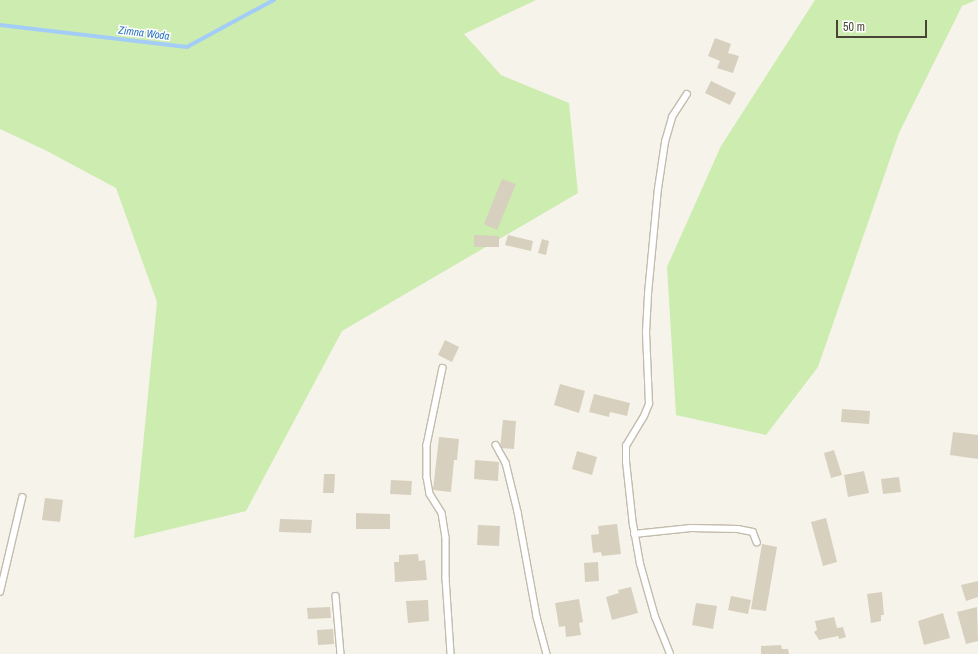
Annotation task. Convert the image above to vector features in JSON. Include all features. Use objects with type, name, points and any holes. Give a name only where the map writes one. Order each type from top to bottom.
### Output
[{"type":"lane","points":[[670,654],[656,617],[640,564],[634,534],[626,462],[626,446],[644,416],[649,404],[646,333],[648,294],[658,189],[665,142],[672,118],[687,94]]},
{"type":"lane","points":[[443,368],[427,445],[427,477],[430,494],[442,513],[446,537],[446,578],[451,654]]},
{"type":"lane","points":[[496,445],[506,463],[518,512],[537,617],[547,654]]},
{"type":"lane","points":[[0,592],[22,498]]},
{"type":"lane","points":[[634,534],[691,528],[738,529],[753,532],[757,542]]},
{"type":"lane","points":[[336,596],[341,654]]},
{"type":"green space","points":[[0,0],[536,0],[464,34],[501,75],[569,103],[578,193],[342,331],[246,511],[134,538],[157,302],[116,188],[45,150],[0,129]]},
{"type":"green space","points":[[815,0],[976,0],[962,6],[899,133],[818,367],[766,435],[676,415],[667,267],[721,146]]},
{"type":"building","points":[[715,38],[731,44],[728,53],[739,56],[733,73],[717,68],[720,61],[708,56]]},
{"type":"building","points":[[711,81],[736,93],[730,105],[705,93]]},
{"type":"building","points":[[502,179],[516,184],[497,230],[484,224]]},
{"type":"building","points":[[474,235],[499,236],[499,247],[474,247]]},
{"type":"building","points":[[508,235],[533,241],[531,251],[505,245]]},
{"type":"building","points":[[542,239],[549,241],[546,255],[538,253]]},
{"type":"building","points":[[445,340],[459,347],[452,362],[438,355]]},
{"type":"building","points":[[560,384],[585,391],[579,413],[554,405]]},
{"type":"building","points":[[594,394],[630,403],[627,416],[610,412],[609,417],[589,412]]},
{"type":"building","points":[[842,409],[870,411],[869,424],[841,422]]},
{"type":"building","points":[[503,420],[516,421],[514,449],[500,448]]},
{"type":"building","points":[[953,432],[978,435],[978,459],[950,455]]},
{"type":"building","points":[[439,437],[459,439],[457,460],[454,460],[451,492],[433,490]]},
{"type":"building","points":[[834,450],[842,475],[831,478],[824,453]]},
{"type":"building","points":[[577,451],[597,457],[592,475],[572,469]]},
{"type":"building","points":[[475,460],[499,462],[498,481],[474,479]]},
{"type":"building","points":[[864,471],[869,493],[848,497],[844,475]]},
{"type":"building","points":[[324,474],[335,474],[334,493],[323,493]]},
{"type":"building","points":[[899,477],[901,492],[883,494],[881,479]]},
{"type":"building","points":[[391,480],[412,481],[411,495],[390,494]]},
{"type":"building","points":[[45,498],[63,500],[60,522],[42,520]]},
{"type":"building","points":[[356,513],[390,514],[390,529],[356,529]]},
{"type":"building","points":[[826,518],[837,562],[823,566],[811,522]]},
{"type":"building","points":[[280,519],[312,520],[311,533],[279,532]]},
{"type":"building","points":[[617,524],[621,554],[602,556],[601,552],[593,553],[591,535],[599,534],[598,526]]},
{"type":"building","points":[[478,525],[500,526],[499,546],[477,545]]},
{"type":"building","points":[[762,544],[777,547],[766,611],[751,609]]},
{"type":"building","points":[[418,554],[419,561],[425,560],[427,580],[395,582],[394,562],[399,562],[399,555]]},
{"type":"building","points":[[598,562],[599,581],[585,582],[584,563]]},
{"type":"building","points":[[978,581],[978,597],[966,601],[961,585]]},
{"type":"building","points":[[631,587],[638,613],[612,620],[606,597],[619,593],[618,590]]},
{"type":"building","points":[[882,592],[884,615],[881,615],[881,621],[871,623],[867,594]]},
{"type":"building","points":[[731,596],[751,600],[748,614],[728,610]]},
{"type":"building","points":[[579,599],[583,622],[579,623],[581,635],[566,637],[565,626],[559,627],[555,603]]},
{"type":"building","points":[[428,600],[429,621],[408,623],[406,601]]},
{"type":"building","points":[[696,603],[717,606],[713,629],[692,625]]},
{"type":"building","points":[[330,607],[331,618],[308,619],[307,608]]},
{"type":"building","points":[[977,607],[978,641],[966,644],[957,612]]},
{"type":"building","points":[[943,613],[950,638],[924,645],[918,621]]},
{"type":"building","points":[[834,617],[837,628],[843,627],[846,637],[839,639],[838,636],[819,640],[814,632],[817,630],[815,621]]},
{"type":"building","points":[[333,629],[334,644],[318,645],[317,630]]},
{"type":"building","points":[[781,645],[782,649],[788,649],[789,654],[761,654],[761,646]]},
{"type":"waterway","name":"Zimna Woda","points":[[0,25],[187,47],[274,0]]}]
